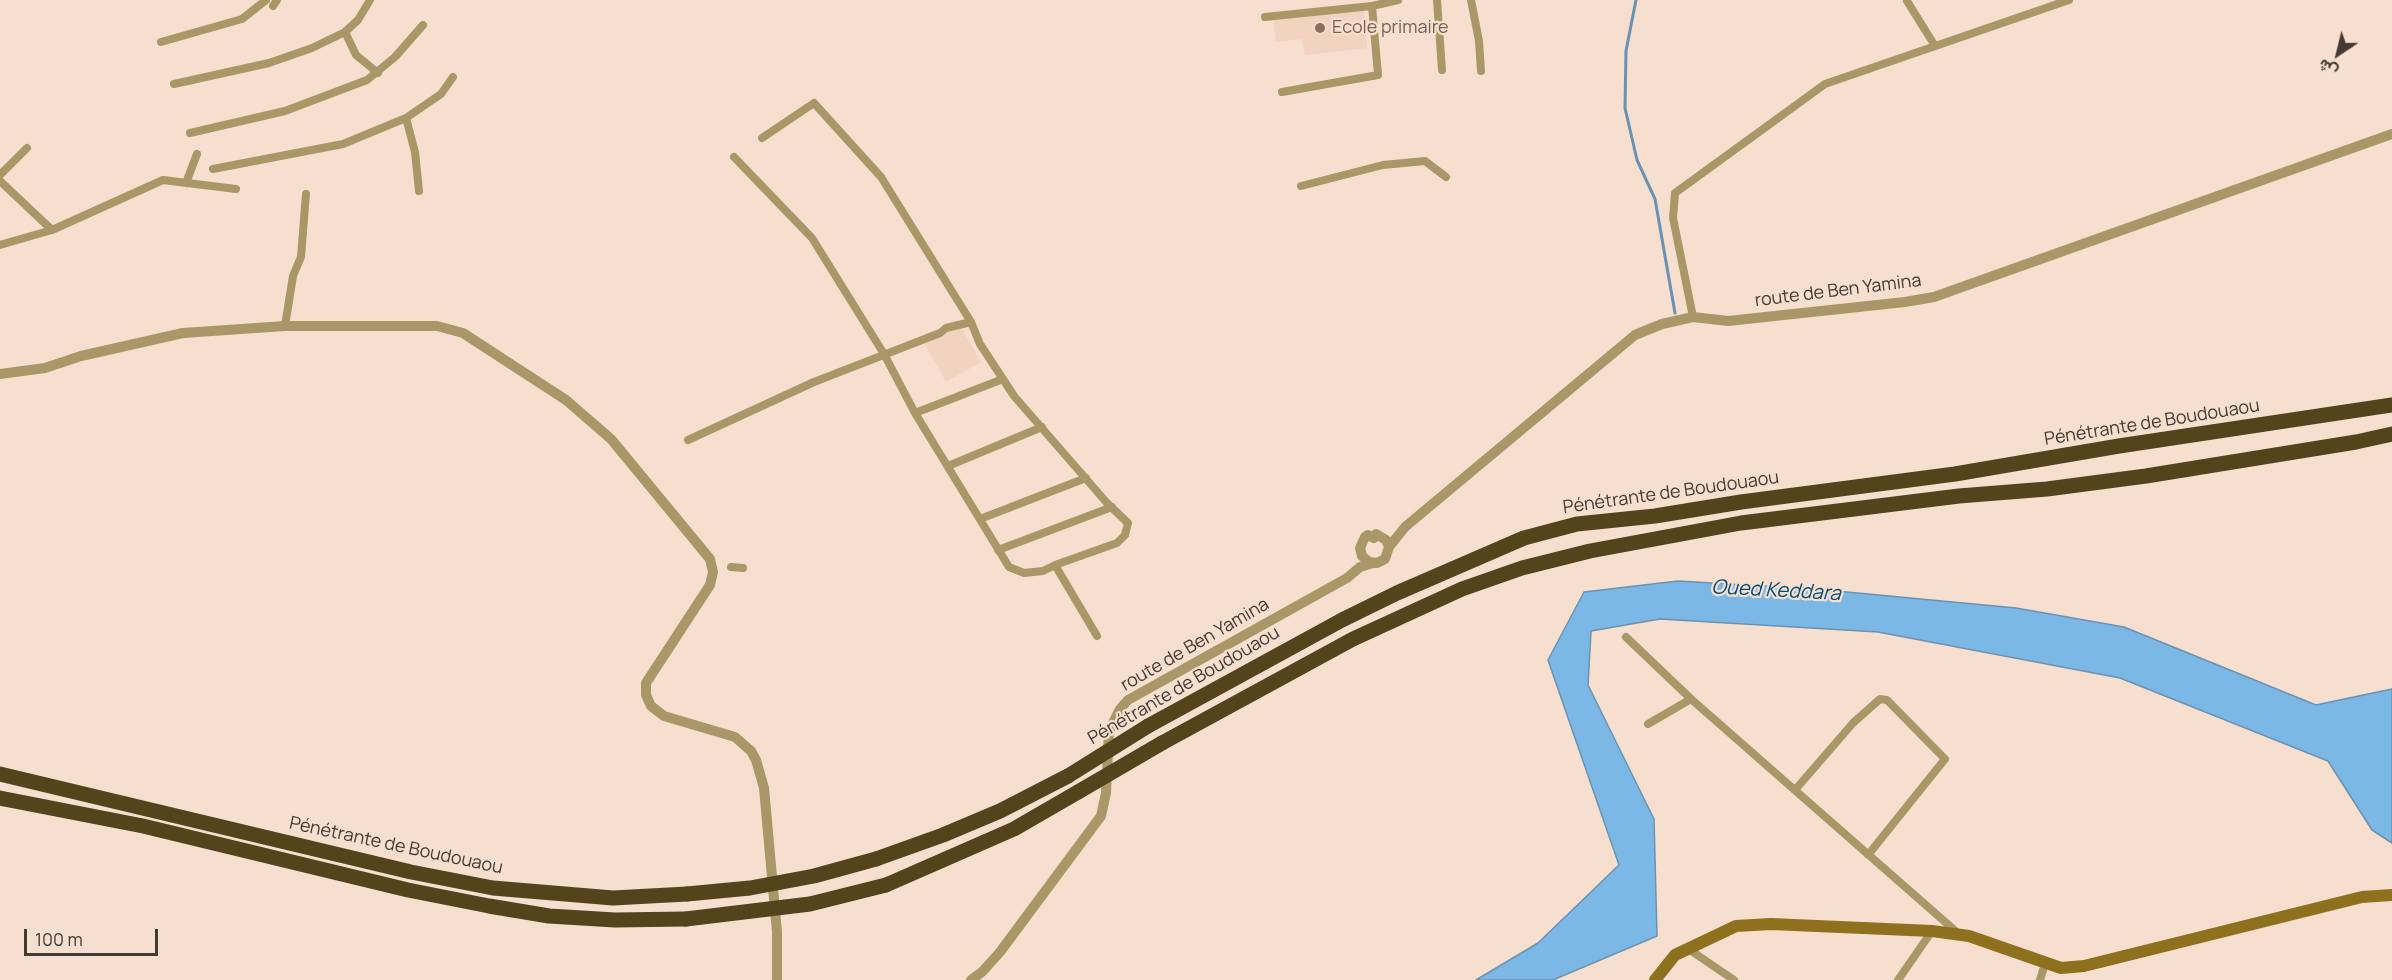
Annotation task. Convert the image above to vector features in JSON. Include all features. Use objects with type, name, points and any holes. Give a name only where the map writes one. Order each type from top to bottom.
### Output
[{"type":"highway","name":"Pénétrante de Boudouaou","points":[[0,774],[411,872],[494,888],[613,898],[687,894],[771,884],[876,860],[1000,811],[1068,776],[1148,726],[1342,620],[1397,593],[1524,538],[1577,524],[1655,516],[1741,502],[1955,474],[2119,446],[2392,405]]},
{"type":"highway","name":"Pénétrante de Boudouaou","points":[[0,798],[143,826],[408,890],[549,916],[615,920],[686,919],[810,904],[886,885],[1014,829],[1162,743],[1353,639],[1453,594],[1522,568],[1590,551],[1741,523],[1959,496],[2048,489],[2135,478],[2356,442],[2392,434]]},
{"type":"main road","points":[[1655,980],[1675,955],[1736,926],[1760,924],[1932,931],[1990,943],[2044,964],[2061,968],[2084,966],[2362,897],[2392,896]]},
{"type":"street","points":[[174,84],[268,63],[312,48],[345,33],[358,20],[370,0]]},
{"type":"street","points":[[1265,17],[1356,4],[1372,6],[1398,0]]},
{"type":"street","points":[[1437,0],[1442,70]]},
{"type":"street","points":[[1471,0],[1479,41],[1481,71]]},
{"type":"street","points":[[1693,317],[1673,218],[1675,193],[1825,84],[2069,0]]},
{"type":"street","points":[[1907,1],[1935,46]]},
{"type":"street","points":[[161,42],[242,19],[272,2]]},
{"type":"street","points":[[1282,92],[1378,75],[1372,6]]},
{"type":"street","points":[[190,133],[285,111],[368,80],[378,73],[423,25]]},
{"type":"street","points":[[345,33],[356,55],[378,73]]},
{"type":"street","points":[[213,169],[343,144],[406,118],[441,94],[453,77]]},
{"type":"street","points":[[734,157],[812,238],[884,354],[915,413],[1009,567],[1024,573],[1043,571],[1117,543],[1125,535],[1128,523],[1014,396],[980,344],[971,322],[881,177],[814,103],[762,138]]},
{"type":"street","points":[[406,118],[415,152],[419,191]]},
{"type":"street","name":"route de Ben Yamina","points":[[1389,547],[1405,527],[1635,335],[1662,324],[1693,317],[1728,321],[1905,303],[1934,297],[2392,134]]},
{"type":"street","points":[[0,175],[27,148]]},
{"type":"street","points":[[186,183],[197,154]]},
{"type":"street","points":[[1301,186],[1383,165],[1425,161],[1446,177]]},
{"type":"street","points":[[0,245],[52,230],[164,180],[236,189]]},
{"type":"street","points":[[0,181],[52,230]]},
{"type":"street","points":[[285,326],[293,276],[301,258],[306,194]]},
{"type":"street","points":[[688,440],[814,382],[940,333],[946,328],[971,322]]},
{"type":"street","points":[[0,374],[45,368],[81,356],[183,333],[285,326],[437,326],[463,333],[566,400],[593,422],[633,465],[710,559],[712,572],[710,585],[646,683],[646,695],[651,706],[664,716],[735,736],[751,751],[756,760],[764,788],[777,932],[777,980]]},
{"type":"street","points":[[915,413],[1003,379]]},
{"type":"street","points":[[948,466],[1042,427]]},
{"type":"street","points":[[980,519],[1086,478]]},
{"type":"street","points":[[999,550],[1112,507]]},
{"type":"street","name":"route de Ben Yamina","points":[[1380,535],[1405,527]]},
{"type":"street","points":[[1347,578],[1360,553],[1360,544],[1365,537],[1368,535],[1374,538],[1376,534],[1380,535],[1389,547],[1385,559],[1373,563],[1365,560],[1360,553]]},
{"type":"street","name":"route de Ben Yamina","points":[[971,980],[982,972],[1000,952],[1101,816],[1107,794],[1109,731],[1116,714],[1128,700],[1347,578],[1360,567],[1373,563]]},
{"type":"street","points":[[1055,565],[1098,636]]},
{"type":"street","points":[[731,567],[743,568]]},
{"type":"street","points":[[1626,637],[1691,699],[1960,935]]},
{"type":"street","points":[[1648,724],[1691,699]]},
{"type":"street","points":[[1795,790],[1853,723],[1880,699],[1887,700],[1945,759],[1868,855]]},
{"type":"street","points":[[1899,979],[1932,931]]},
{"type":"street","points":[[1687,948],[1734,980]]},
{"type":"street","points":[[2040,980],[2044,964]]},
{"type":"shaded area","name":"Ecole primaire","points":[[1364,11],[1367,48],[1305,55],[1302,39],[1276,42],[1273,17]]},
{"type":"shaded area","points":[[957,320],[981,362],[946,382],[922,339]]},
{"type":"water","name":"Oued Keddara","points":[[1678,581],[1815,589],[2016,608],[2124,627],[2316,705],[2392,689],[2392,843],[2372,830],[2328,761],[2120,678],[1878,632],[1660,619],[1591,631],[1588,685],[1654,819],[1657,936],[1553,980],[1476,980],[1538,943],[1619,865],[1548,660],[1584,592]]},
{"type":"waterway","points":[[1636,0],[1626,51],[1625,108],[1637,160],[1655,199],[1675,313]]},
{"type":"place","name":"Ecole primaire","points":[[1320,28]]}]
